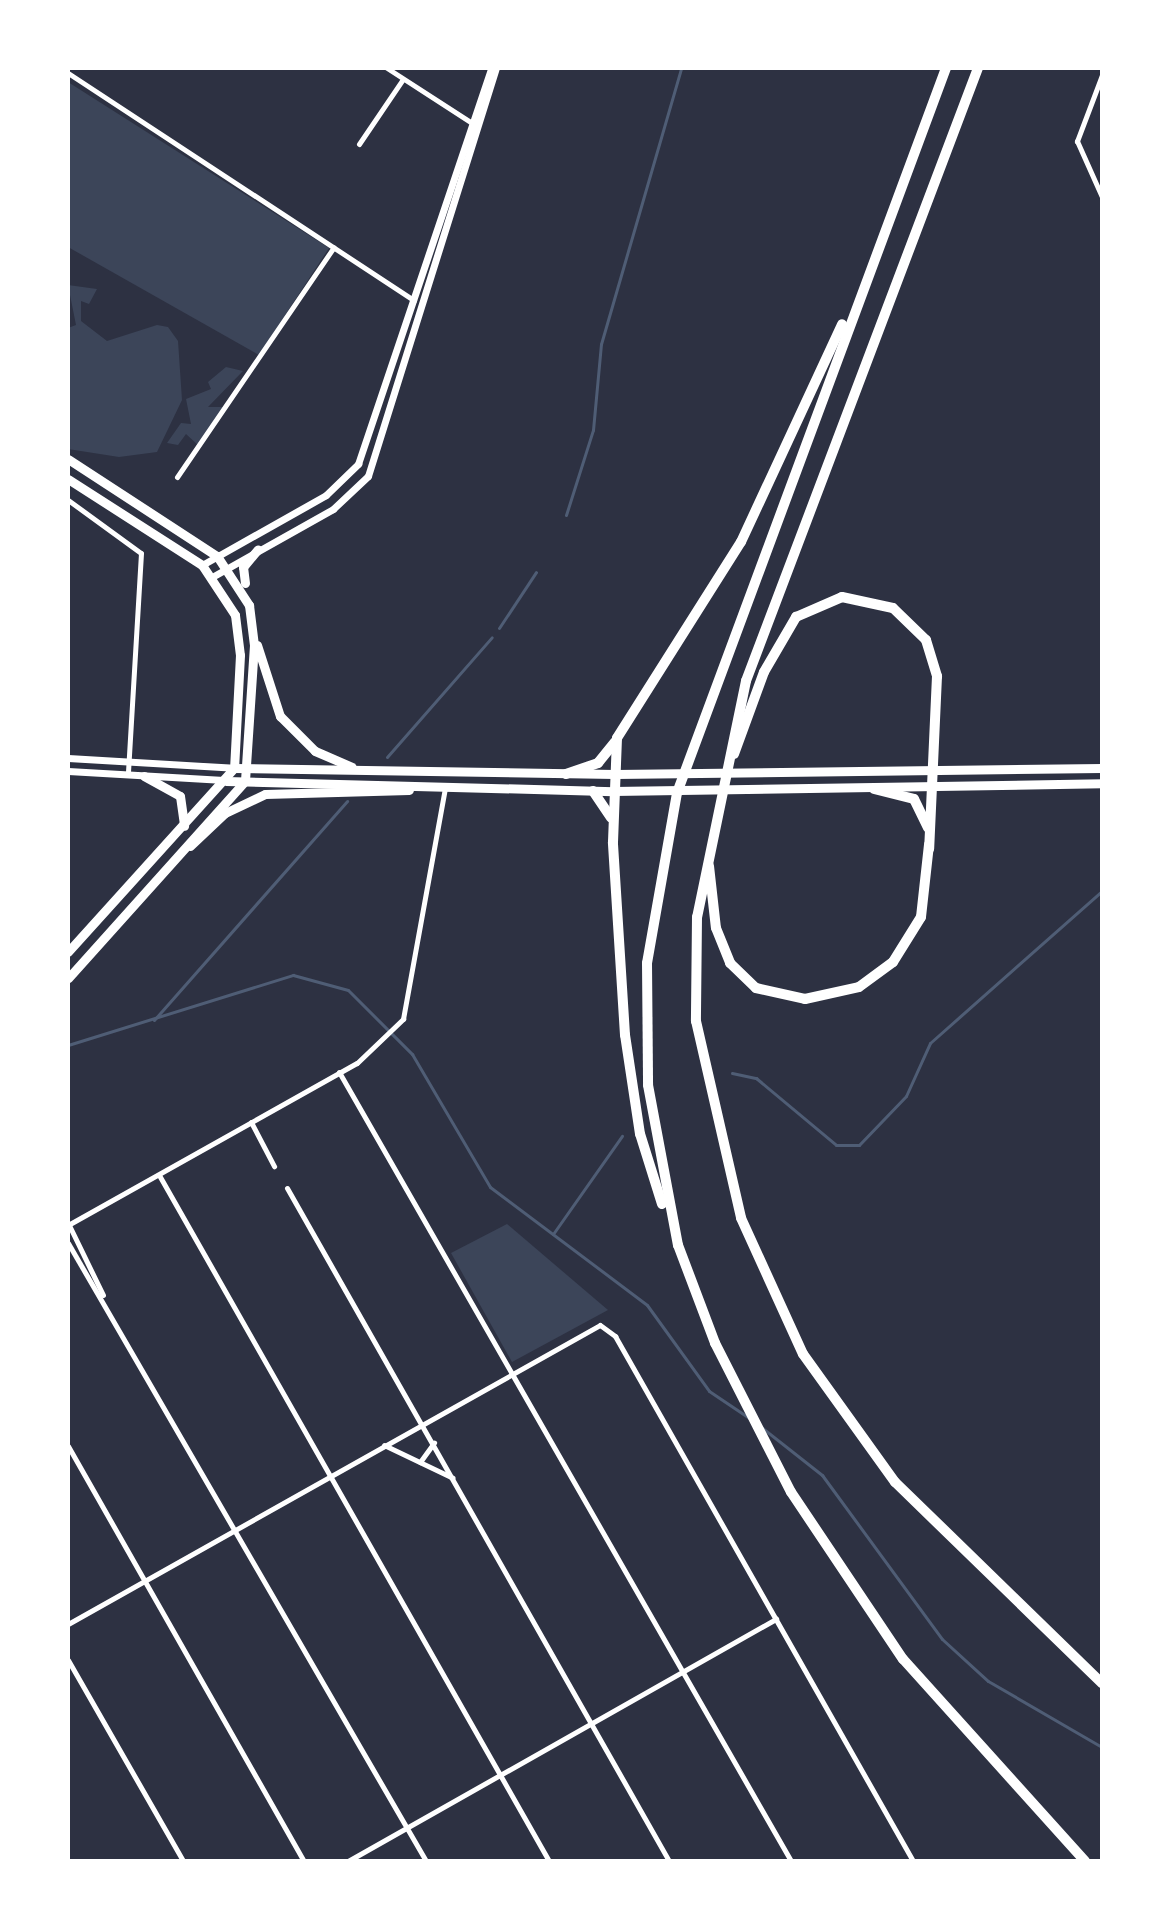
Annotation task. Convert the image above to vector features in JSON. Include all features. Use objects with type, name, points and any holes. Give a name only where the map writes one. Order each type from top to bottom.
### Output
[{"type":"highway","points":[[678,1245],[657,1152],[644,1016],[663,846],[710,693],[946,68]]},
{"type":"highway","points":[[978,68],[746,681],[717,801],[695,963],[704,1076],[741,1218],[782,1313],[830,1397],[895,1482],[1102,1683]]},
{"type":"highway","points":[[566,774],[598,763],[617,738],[756,516],[872,261]]},
{"type":"highway","points":[[708,852],[716,928],[730,963],[756,988],[805,999],[859,987],[893,962],[921,917],[937,789],[937,676],[926,640],[893,608],[842,597],[808,608],[785,628],[717,801]]},
{"type":"highway","points":[[617,738],[614,827],[635,1104],[647,1166],[715,1343],[791,1492],[903,1659],[1085,1861]]},
{"type":"highway","points":[[874,789],[905,794],[923,808],[929,849]]},
{"type":"highway","points":[[593,791],[614,827]]},
{"type":"main road","points":[[68,459],[217,556],[249,605]]},
{"type":"main road","points":[[68,479],[202,565],[212,577],[240,634],[234,768],[178,836],[68,952]]},
{"type":"main road","points":[[258,549],[242,569],[254,630],[280,716],[315,751],[361,770]]},
{"type":"main road","points":[[68,978],[245,781],[250,768],[254,630]]},
{"type":"main road","points":[[234,768],[566,774],[1102,768]]},
{"type":"main road","points":[[144,776],[186,807],[178,836]]},
{"type":"main road","points":[[226,781],[593,791],[937,789],[1102,783]]},
{"type":"main road","points":[[170,866],[252,798],[337,791],[443,788]]},
{"type":"street","points":[[387,68],[472,123]]},
{"type":"street","points":[[202,565],[353,472],[493,68]]},
{"type":"street","points":[[212,577],[333,509],[368,476],[493,68]]},
{"type":"street","points":[[68,73],[414,300]]},
{"type":"street","points":[[1102,75],[1077,141],[1102,197]]},
{"type":"street","points":[[359,144],[403,79]]},
{"type":"street","points":[[177,477],[334,247]]},
{"type":"street","points":[[68,500],[138,546],[128,774]]},
{"type":"street","points":[[68,758],[234,768]]},
{"type":"street","points":[[68,771],[226,781]]},
{"type":"street","points":[[103,1296],[68,1224],[339,1072],[373,1051],[403,1019],[443,788]]},
{"type":"street","points":[[339,1072],[791,1861]]},
{"type":"street","points":[[251,1122],[274,1166]]},
{"type":"street","points":[[159,1175],[549,1861]]},
{"type":"street","points":[[1102,1176],[1102,1199]]},
{"type":"street","points":[[287,1188],[423,1422],[669,1861]]},
{"type":"street","points":[[68,1243],[103,1296],[426,1861]]},
{"type":"street","points":[[68,1624],[600,1325],[628,1359],[913,1861]]},
{"type":"street","points":[[420,1462],[434,1442]]},
{"type":"street","points":[[384,1445],[453,1478]]},
{"type":"street","points":[[68,1446],[304,1861]]},
{"type":"street","points":[[348,1861],[776,1619]]},
{"type":"street","points":[[68,1660],[183,1861]]},
{"type":"shaded area","points":[[68,82],[329,248],[259,355],[68,247]]},
{"type":"shaded area","points":[[68,285],[97,289],[89,304],[81,301],[81,321],[107,341],[157,325],[168,327],[178,341],[182,400],[157,452],[119,457],[68,449],[68,328],[76,325]]},
{"type":"shaded area","points":[[226,367],[243,371],[208,407],[224,407],[199,446],[186,434],[178,445],[167,443],[181,423],[191,424],[186,399],[211,389],[208,382]]},
{"type":"shaded area","points":[[507,1224],[608,1310],[512,1362],[451,1253]]},
{"type":"waterway","points":[[566,515],[593,430],[601,344],[681,68]]},
{"type":"waterway","points":[[499,628],[536,572]]},
{"type":"waterway","points":[[387,757],[492,637]]},
{"type":"waterway","points":[[154,1020],[347,801]]},
{"type":"waterway","points":[[732,1073],[756,1078],[836,1145],[859,1145],[906,1096],[930,1043],[1102,891]]},
{"type":"waterway","points":[[68,1045],[293,975],[348,990],[412,1054],[490,1187],[647,1305],[709,1391],[749,1418]]},
{"type":"waterway","points":[[553,1234],[622,1136]]},
{"type":"waterway","points":[[761,1427],[822,1475],[942,1639],[988,1681],[1102,1747]]}]
